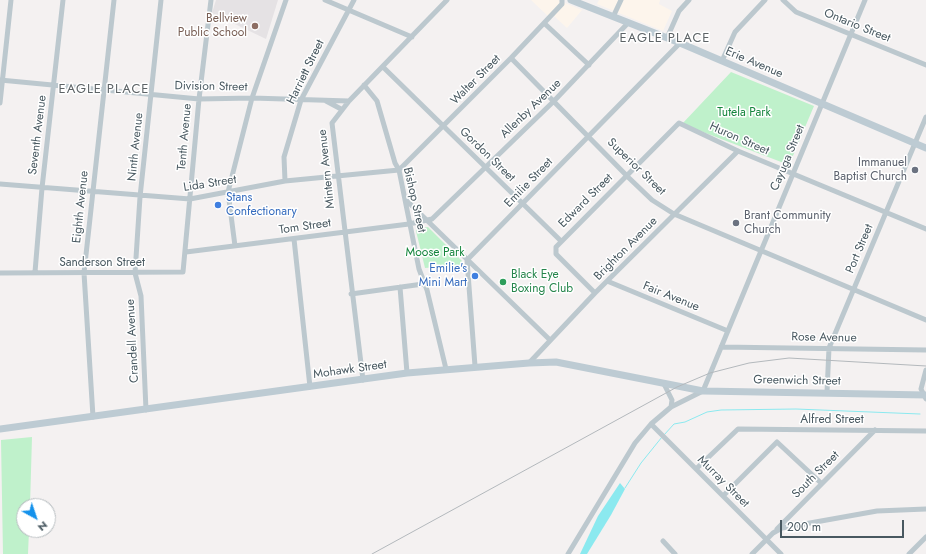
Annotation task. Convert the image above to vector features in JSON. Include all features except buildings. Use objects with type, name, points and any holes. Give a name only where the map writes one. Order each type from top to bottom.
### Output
[{"type":"street","points":[[0,103],[1,80],[11,0]]},
{"type":"street","name":"Seventh Avenue","points":[[34,272],[63,0]]},
{"type":"street","name":"Eighth Avenue","points":[[93,417],[84,273],[114,0]]},
{"type":"street","name":"Ninth Avenue","points":[[135,272],[140,197],[161,0]]},
{"type":"street","name":"Tenth Avenue","points":[[186,252],[199,99],[211,0]]},
{"type":"street","points":[[234,246],[228,192],[252,98],[286,0]]},
{"type":"street","points":[[325,0],[412,37]]},
{"type":"street","name":"Harriett Street","points":[[286,181],[284,157],[301,100],[354,0]]},
{"type":"street","name":"Mintern Avenue","points":[[363,380],[332,123],[349,101],[447,0]]},
{"type":"street","name":"Walter Street","points":[[399,170],[511,58],[562,4],[562,0]]},
{"type":"street","name":"Erie Avenue","points":[[571,0],[680,43],[926,148]]},
{"type":"street","points":[[613,17],[621,0]]},
{"type":"street","points":[[667,38],[679,11],[689,0]]},
{"type":"street","points":[[722,61],[735,32],[765,0]]},
{"type":"street","name":"Ontario Street","points":[[783,0],[796,12],[926,65]]},
{"type":"street","name":"Cayuga Street","points":[[703,391],[760,250],[865,0]]},
{"type":"street","points":[[544,23],[589,65]]},
{"type":"street","name":"Allenby Avenue","points":[[427,221],[432,219],[554,101],[628,23]]},
{"type":"street","name":"Emilie Street","points":[[467,260],[680,43]]},
{"type":"street","name":"Superior Street","points":[[511,58],[652,200],[674,214],[926,320]]},
{"type":"street","name":"Gordon Street","points":[[383,67],[486,166],[522,204],[561,241]]},
{"type":"street","name":"Division Street","points":[[1,80],[199,99],[252,98],[349,101]]},
{"type":"street","name":"Bishop Street","points":[[364,85],[376,101],[395,163],[399,170],[409,224],[423,284],[427,290],[446,369]]},
{"type":"street","points":[[326,100],[341,110]]},
{"type":"street","name":"Port Street","points":[[827,392],[829,348],[926,117]]},
{"type":"street","name":"Huron Street","points":[[626,175],[680,123],[738,151],[926,229]]},
{"type":"street","name":"Brighton Avenue","points":[[529,363],[595,293],[738,151]]},
{"type":"street","name":"Lida Street","points":[[0,184],[140,197],[190,199],[286,181],[399,170]]},
{"type":"street","name":"Edward Street","points":[[561,241],[626,175]]},
{"type":"street","points":[[404,198],[550,340]]},
{"type":"street","name":"Tom Street","points":[[186,252],[427,221]]},
{"type":"street","points":[[294,239],[310,387]]},
{"type":"street","points":[[561,241],[555,249],[555,253],[595,293]]},
{"type":"street","name":"Sanderson Street","points":[[0,273],[183,272],[186,252]]},
{"type":"street","points":[[467,260],[475,366]]},
{"type":"street","name":"Crandell Avenue","points":[[135,272],[141,296],[146,410]]},
{"type":"street","name":"Fair Avenue","points":[[607,281],[728,332]]},
{"type":"street","points":[[352,294],[423,284]]},
{"type":"street","points":[[400,287],[408,373]]},
{"type":"street","name":"Rose Avenue","points":[[722,347],[926,350]]},
{"type":"street","name":"Mohawk Street","points":[[0,429],[408,373],[475,366],[529,363],[556,362],[703,391]]},
{"type":"street","points":[[925,396],[921,389],[926,370]]},
{"type":"street","points":[[664,384],[672,400],[671,407]]},
{"type":"street","name":"Greenwich Street","points":[[568,554],[624,459],[671,407],[703,391],[827,392],[925,396]]},
{"type":"street","name":"Murray Street","points":[[653,426],[781,554]]},
{"type":"street","name":"Alfred Street","points":[[696,468],[738,429],[926,431]]},
{"type":"street","name":"South Street","points":[[752,554],[874,430]]},
{"type":"street","points":[[723,496],[777,442],[821,483]]},
{"type":"street","points":[[773,533],[782,528],[876,511],[926,509]]},
{"type":"street","points":[[909,554],[926,537]]},
{"type":"street","points":[[663,541],[675,554]]},
{"type":"shaded area","name":"Bellview Public School","points":[[216,0],[278,0],[266,39],[212,13]]},
{"type":"shaded area","points":[[531,0],[558,0],[582,10],[567,28],[554,16],[551,19]]},
{"type":"shaded area","points":[[599,0],[660,0],[659,4],[672,11],[663,31],[597,4]]},
{"type":"green space","name":"Tutela Park","points":[[731,72],[814,106],[789,165],[682,124]]},
{"type":"green space","name":"Moose Park","points":[[428,227],[462,261],[463,265],[425,268],[416,231],[417,229]]},
{"type":"green space","points":[[32,437],[30,498],[16,498],[16,538],[29,538],[28,554],[3,554],[1,440]]},
{"type":"water","points":[[620,483],[625,489],[611,515],[587,554],[580,554],[598,516]]},
{"type":"waterway","points":[[664,435],[674,424],[685,422],[707,412],[721,410],[796,409],[920,414]]},
{"type":"waterway","points":[[625,488],[641,463],[662,437]]},
{"type":"railway","points":[[372,554],[677,387],[710,373],[749,363],[789,358],[926,366]]},
{"type":"place","name":"Bellview Public School","points":[[255,26]]},
{"type":"place","name":"Immanuel Baptist Church","points":[[915,170]]},
{"type":"place","name":"Stans Confectionary","points":[[218,205]]},
{"type":"place","name":"Brant Community Church","points":[[736,223]]},
{"type":"place","name":"Emilie's Mini Mart","points":[[475,276]]},
{"type":"place","name":"Black Eye Boxing Club","points":[[503,282]]},
{"type":"district","name":"EAGLE PLACE","points":[[665,39]]},
{"type":"district","name":"EAGLE PLACE","points":[[104,90]]}]
